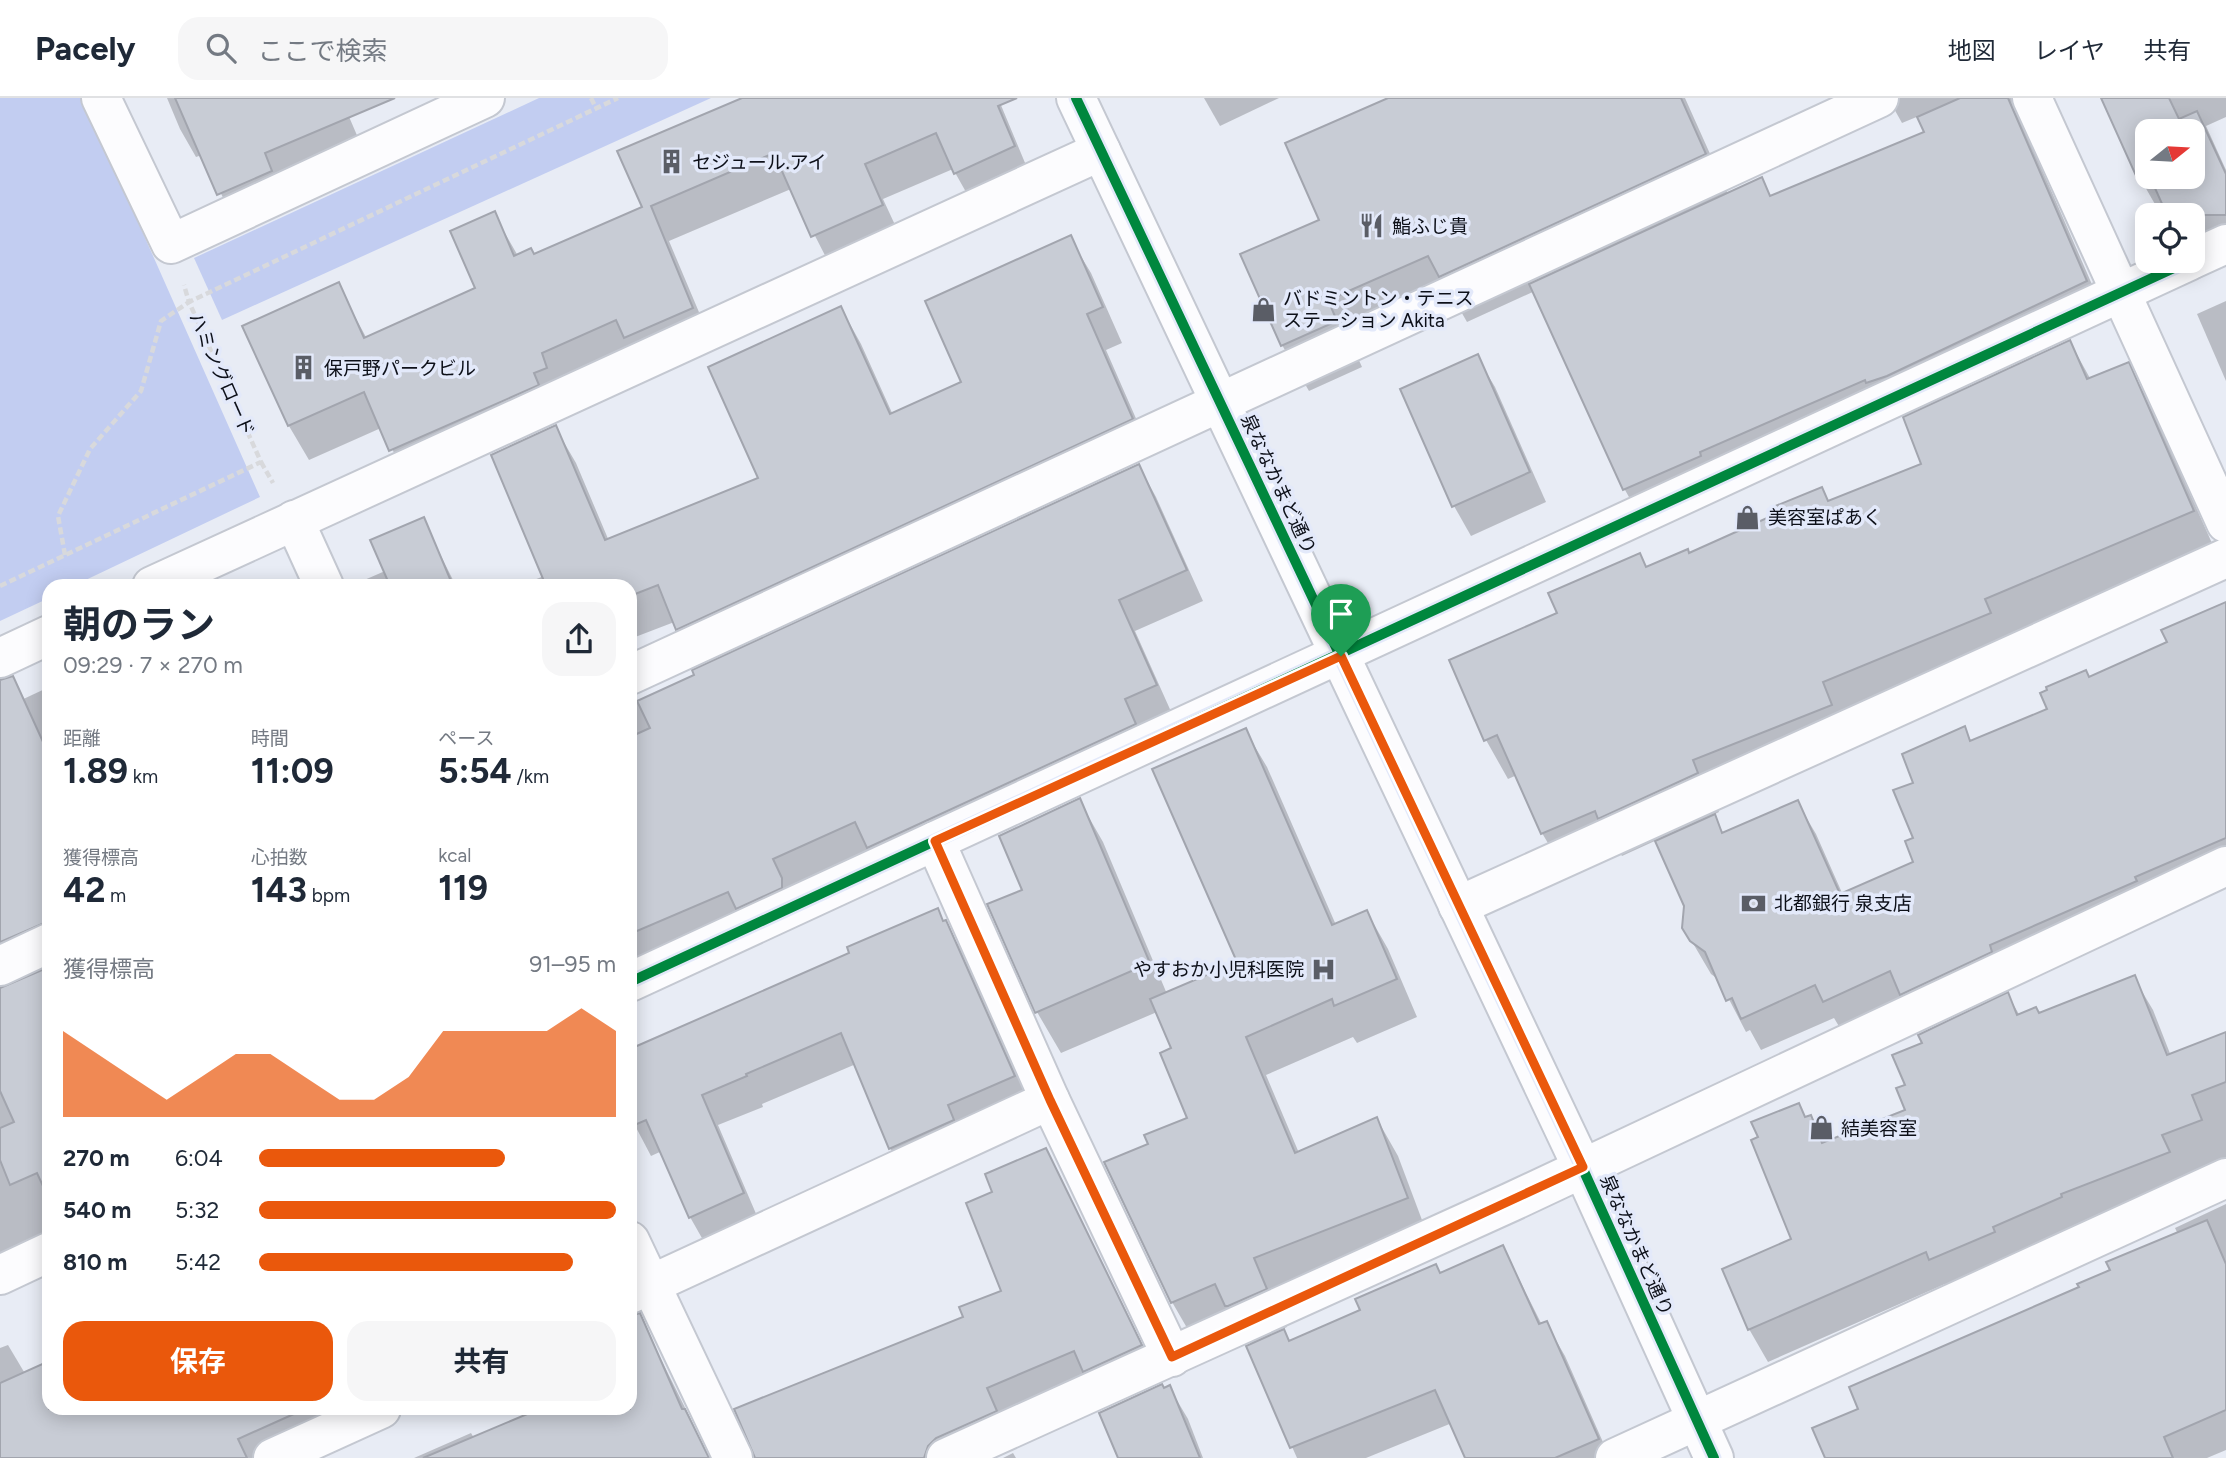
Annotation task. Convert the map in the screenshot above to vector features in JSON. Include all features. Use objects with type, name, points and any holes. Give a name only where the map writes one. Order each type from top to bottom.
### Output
[{"type":"street","points":[[101,98],[170,244],[485,98]]},
{"type":"street","name":"泉ななかまど通り","points":[[1076,98],[1583,1167],[1714,1458]]},
{"type":"street","points":[[637,673],[1879,98]]},
{"type":"street","points":[[2032,98],[2226,523]]},
{"type":"street","points":[[167,579],[1101,151]]},
{"type":"street","points":[[2205,254],[2226,244]]},
{"type":"street","points":[[637,979],[1341,656],[2162,273]]},
{"type":"street","points":[[294,520],[321,579]]},
{"type":"street","points":[[1458,906],[2226,558]]},
{"type":"street","points":[[0,658],[42,638]]},
{"type":"street","points":[[935,841],[1050,1100],[1172,1357]]},
{"type":"street","points":[[946,1458],[1583,1167],[2226,866]]},
{"type":"street","points":[[0,965],[42,946]]},
{"type":"street","points":[[733,1458],[640,1289],[1050,1100]]},
{"type":"street","points":[[1615,1458],[2226,1178]]},
{"type":"street","points":[[0,1275],[42,1255]]},
{"type":"street","points":[[273,1458],[368,1415]]},
{"type":"path","points":[[591,98],[596,108]]},
{"type":"path","points":[[65,555],[58,516],[90,449],[141,391],[161,321],[189,302]]},
{"type":"shaded area","points":[[0,98],[83,98],[260,497],[88,579],[42,579],[42,601],[0,621]]},
{"type":"shaded area","points":[[539,98],[711,98],[222,320],[194,258]]},
{"type":"building","points":[[175,98],[395,98],[265,153],[272,171],[217,195]]},
{"type":"building","points":[[742,98],[1017,98],[998,106],[1015,146],[954,174],[936,133],[865,164],[883,205],[811,237],[774,153],[651,206],[693,308],[624,338],[616,320],[542,353],[547,368],[534,373],[539,385],[389,451],[364,392],[288,426],[242,326],[339,282],[364,338],[475,288],[450,231],[495,211],[514,256],[531,248],[534,254],[642,207],[617,151]]},
{"type":"building","points":[[1388,98],[1681,98],[1706,154],[1439,277],[1428,256],[1328,300],[1337,321],[1281,346],[1240,254],[1319,220],[1285,143]]},
{"type":"building","points":[[1960,98],[2008,98],[2087,281],[1887,376],[1866,383],[1865,380],[1700,452],[1701,456],[1623,490],[1529,284],[1762,177],[1770,196],[1924,132],[1917,117]]},
{"type":"building","points":[[2101,98],[2169,98],[2179,119],[2135,119],[2135,174]]},
{"type":"building","points":[[2197,111],[2201,119],[2179,119]]},
{"type":"building","points":[[2205,128],[2226,174],[2226,215],[2205,215],[2205,203],[2162,203],[2155,189],[2205,189]]},
{"type":"building","points":[[1071,235],[1103,307],[1087,314],[1133,419],[676,630],[658,585],[637,593],[637,579],[543,579],[491,455],[556,425],[605,540],[758,478],[708,367],[841,306],[890,414],[961,382],[925,301]]},
{"type":"building","points":[[2070,340],[2087,379],[2129,362],[2194,511],[1985,599],[1991,613],[1823,682],[1832,705],[1693,760],[1698,773],[1598,819],[1595,811],[1541,834],[1497,735],[1484,741],[1449,660],[1557,613],[1548,593],[1640,553],[1646,567],[1688,549],[1689,553],[1776,514],[1773,507],[1822,487],[1828,501],[1921,464],[1903,417]]},
{"type":"building","points":[[1478,354],[1530,472],[1452,507],[1400,389]]},
{"type":"building","points":[[1139,464],[1187,570],[1119,600],[1157,685],[1125,699],[1136,724],[867,848],[855,822],[773,859],[782,878],[782,888],[736,909],[728,892],[637,931],[637,734],[650,728],[637,701],[694,675],[692,670]]},
{"type":"building","points":[[424,517],[450,579],[387,579],[370,540]]},
{"type":"building","points":[[2226,602],[2226,838],[2135,877],[2137,881],[1990,945],[1992,952],[1900,995],[1890,971],[1823,1002],[1815,985],[1741,1019],[1732,998],[1726,1001],[1705,952],[1690,941],[1682,928],[1684,906],[1655,841],[1715,814],[1722,833],[1798,800],[1840,894],[1913,862],[1905,841],[1913,838],[1893,790],[1913,783],[1902,754],[1965,726],[1970,741],[2047,709],[2040,693],[2047,690],[2046,687],[2086,670],[2089,677],[2167,642],[2161,630]]},
{"type":"building","points":[[13,676],[42,740],[42,924],[0,942],[0,680]]},
{"type":"building","points":[[1246,728],[1332,925],[1367,910],[1397,979],[1334,1006],[1332,999],[1246,1037],[1295,1153],[1377,1117],[1408,1198],[1254,1258],[1267,1289],[1225,1306],[1215,1284],[1171,1303],[1104,1162],[1148,1144],[1144,1135],[1187,1118],[1160,1053],[1171,1048],[1150,999],[1237,962],[1152,769]]},
{"type":"building","points":[[1080,798],[1150,963],[1035,1013],[987,904],[1022,890],[999,836]]},
{"type":"building","points":[[938,908],[943,921],[946,920],[1015,1076],[948,1105],[954,1120],[889,1149],[841,1033],[746,1074],[747,1076],[702,1095],[744,1193],[689,1218],[646,1120],[637,1124],[637,1046],[849,953],[847,947]]},
{"type":"building","points":[[42,970],[42,1184],[37,1173],[10,1185],[0,1160],[0,1128],[14,1122],[0,1091],[0,988]]},
{"type":"building","points":[[2135,975],[2167,1055],[2226,1032],[2226,1082],[2192,1095],[2202,1120],[2162,1135],[2170,1152],[2061,1194],[2062,1197],[1993,1227],[1995,1232],[1929,1260],[1926,1252],[1748,1330],[1722,1269],[1791,1239],[1751,1140],[1758,1137],[1751,1122],[1799,1103],[1805,1117],[1811,1115],[1822,1143],[1905,1110],[1896,1088],[1905,1085],[1892,1055],[1922,1043],[1918,1035],[2008,992],[2017,1015],[2036,1007],[2039,1013]]},
{"type":"building","points":[[1046,1148],[1142,1345],[1083,1372],[1074,1351],[987,1388],[997,1411],[936,1438],[928,1446],[924,1458],[755,1458],[734,1409],[963,1317],[959,1307],[1001,1291],[966,1203],[992,1192],[985,1174]]},
{"type":"building","points":[[2207,1220],[2226,1264],[2226,1410],[2164,1437],[2173,1458],[1825,1458],[1812,1428],[1858,1409],[1849,1387],[2079,1287],[2077,1284],[2110,1270],[2106,1262]]},
{"type":"building","points":[[1503,1245],[1539,1324],[1547,1321],[1599,1439],[1555,1458],[1465,1458],[1435,1390],[1290,1448],[1246,1346],[1284,1329],[1289,1341],[1360,1310],[1355,1299],[1436,1264],[1440,1273]]},
{"type":"building","points":[[640,1313],[682,1409],[685,1409],[709,1458],[423,1458],[525,1415],[637,1415],[637,1314]]},
{"type":"building","points":[[42,1364],[42,1415],[292,1415],[238,1439],[247,1458],[0,1458],[0,1383]]},
{"type":"building","points":[[1162,1384],[1164,1388],[1170,1385],[1200,1458],[1118,1458],[1099,1413]]},
{"type":"cycle path","points":[[1076,98],[1582,1167],[1714,1458]]},
{"type":"cycle path","points":[[637,979],[2163,273]]},
{"type":"place","name":"セジュール.アイ","points":[[672,162]]},
{"type":"place","name":"鮨ふじ貴","points":[[1372,226]]},
{"type":"place","name":"バドミントン・テニス ステーション Akita","points":[[1263,309]]},
{"type":"place","name":"保戸野パークビル","points":[[304,368]]},
{"type":"place","name":"美容室ぱあく","points":[[1748,517]]},
{"type":"place","name":"北都銀行 泉支店","points":[[1754,903]]},
{"type":"place","name":"やすおか小児科医院","points":[[1324,969]]},
{"type":"place","name":"結美容室","points":[[1821,1128]]},
{"type":"route","points":[[1341,656],[1583,1167],[1172,1357],[1050,1100],[935,841],[1341,656]]}]
